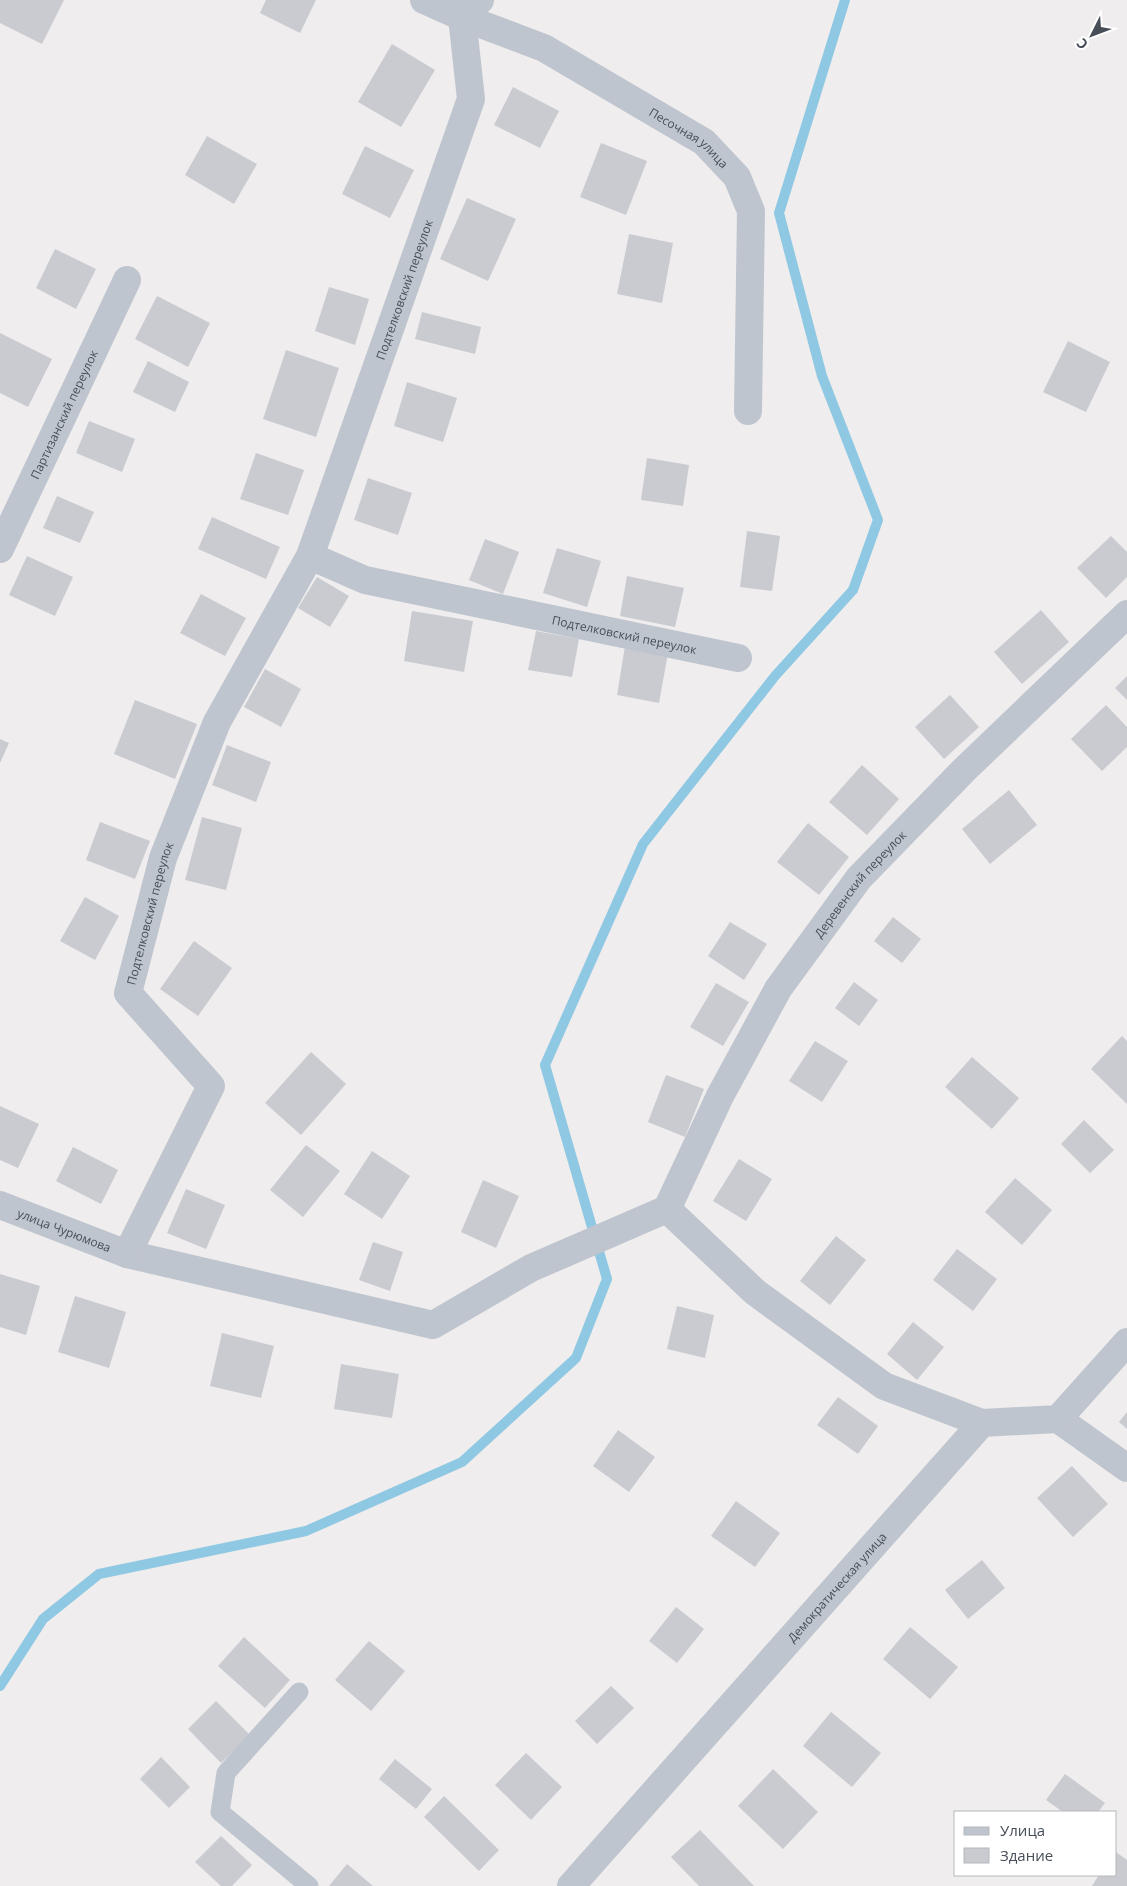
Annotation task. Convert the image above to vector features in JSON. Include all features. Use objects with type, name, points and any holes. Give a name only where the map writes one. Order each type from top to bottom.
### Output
[{"type":"street","name":"Песочная улица","points":[[424,0],[471,9],[544,48],[704,142],[737,177],[751,211],[748,411]]},
{"type":"street","name":"Подтелковский переулок","points":[[127,1254],[211,1086],[128,993],[164,858],[217,722],[310,556],[471,98],[471,9]]},
{"type":"street","name":"Партизанский переулок","points":[[0,549],[127,280]]},
{"type":"street","name":"Подтелковский переулок","points":[[310,556],[365,580],[738,658]]},
{"type":"street","name":"Деревенский переулок","points":[[667,1209],[720,1096],[778,989],[859,878],[965,769],[1127,614]]},
{"type":"street","name":"улица Чурюмова","points":[[0,1205],[127,1254],[434,1325],[531,1268],[667,1209]]},
{"type":"street","points":[[667,1209],[755,1292],[884,1386],[982,1423],[1058,1419],[1127,1468]]},
{"type":"street","points":[[1058,1419],[1127,1342]]},
{"type":"street","name":"Демократическая улица","points":[[571,1886],[982,1423]]},
{"type":"lane","points":[[298,1692],[226,1774],[220,1812],[308,1886]]},
{"type":"building","points":[[0,0],[64,0],[42,44],[0,23]]},
{"type":"building","points":[[266,0],[316,0],[300,33],[260,13]]},
{"type":"building","points":[[392,44],[435,70],[401,127],[358,102]]},
{"type":"building","points":[[513,87],[559,111],[540,148],[494,125]]},
{"type":"building","points":[[207,136],[257,164],[234,204],[185,175]]},
{"type":"building","points":[[601,143],[647,161],[626,215],[580,197]]},
{"type":"building","points":[[365,146],[414,170],[390,218],[342,194]]},
{"type":"building","points":[[467,198],[516,219],[488,281],[440,259]]},
{"type":"building","points":[[629,234],[673,243],[662,303],[617,294]]},
{"type":"building","points":[[55,249],[96,269],[76,309],[36,288]]},
{"type":"building","points":[[329,287],[369,299],[355,345],[315,331]]},
{"type":"building","points":[[157,296],[210,323],[188,367],[135,339]]},
{"type":"building","points":[[422,312],[481,327],[475,354],[415,339]]},
{"type":"building","points":[[0,333],[52,359],[28,407],[0,393]]},
{"type":"building","points":[[1068,341],[1110,362],[1086,412],[1043,392]]},
{"type":"building","points":[[286,350],[339,368],[316,437],[263,419]]},
{"type":"building","points":[[148,361],[189,382],[175,412],[133,392]]},
{"type":"building","points":[[407,382],[457,398],[443,442],[394,426]]},
{"type":"building","points":[[89,421],[135,439],[122,472],[76,453]]},
{"type":"building","points":[[256,453],[304,470],[288,515],[240,499]]},
{"type":"building","points":[[647,458],[689,465],[683,506],[641,500]]},
{"type":"building","points":[[368,478],[412,493],[398,535],[354,520]]},
{"type":"building","points":[[57,496],[94,512],[80,543],[43,528]]},
{"type":"building","points":[[212,517],[280,547],[266,579],[198,549]]},
{"type":"building","points":[[747,531],[780,536],[772,591],[740,587]]},
{"type":"building","points":[[1111,536],[1127,552],[1127,577],[1106,598],[1077,568]]},
{"type":"building","points":[[485,539],[519,552],[503,594],[469,580]]},
{"type":"building","points":[[557,548],[601,561],[587,607],[543,593]]},
{"type":"building","points":[[27,556],[73,577],[55,616],[9,595]]},
{"type":"building","points":[[627,576],[684,588],[675,627],[620,616]]},
{"type":"building","points":[[317,577],[349,596],[330,627],[298,608]]},
{"type":"building","points":[[201,594],[246,618],[225,656],[180,633]]},
{"type":"building","points":[[1041,610],[1069,642],[1022,684],[994,652]]},
{"type":"building","points":[[412,611],[473,621],[464,672],[404,661]]},
{"type":"building","points":[[536,631],[579,639],[572,677],[528,670]]},
{"type":"building","points":[[625,646],[668,653],[659,703],[617,695]]},
{"type":"building","points":[[265,669],[301,689],[281,727],[244,707]]},
{"type":"building","points":[[1127,676],[1127,700],[1115,688]]},
{"type":"building","points":[[950,695],[979,727],[944,759],[915,727]]},
{"type":"building","points":[[135,700],[197,724],[175,779],[114,754]]},
{"type":"building","points":[[1106,705],[1127,727],[1127,747],[1102,771],[1071,739]]},
{"type":"building","points":[[0,739],[9,743],[0,763]]},
{"type":"building","points":[[227,745],[271,762],[256,802],[212,785]]},
{"type":"building","points":[[862,765],[899,799],[867,835],[829,802]]},
{"type":"building","points":[[1009,790],[1037,825],[990,864],[962,829]]},
{"type":"building","points":[[202,817],[242,828],[226,890],[185,880]]},
{"type":"building","points":[[100,822],[150,841],[135,879],[86,860]]},
{"type":"building","points":[[808,823],[849,857],[819,895],[777,862]]},
{"type":"building","points":[[85,897],[119,916],[95,960],[60,941]]},
{"type":"building","points":[[893,917],[921,939],[902,963],[874,941]]},
{"type":"building","points":[[730,922],[767,944],[744,980],[708,956]]},
{"type":"building","points":[[194,941],[232,968],[198,1016],[160,989]]},
{"type":"building","points":[[854,982],[878,1000],[859,1026],[835,1008]]},
{"type":"building","points":[[716,983],[749,1002],[723,1046],[690,1027]]},
{"type":"building","points":[[1122,1036],[1127,1041],[1127,1104],[1091,1069]]},
{"type":"building","points":[[815,1041],[848,1061],[822,1102],[789,1081]]},
{"type":"building","points":[[311,1052],[346,1084],[301,1135],[265,1103]]},
{"type":"building","points":[[972,1057],[1019,1098],[992,1129],[945,1087]]},
{"type":"building","points":[[666,1075],[704,1089],[685,1137],[648,1122]]},
{"type":"building","points":[[0,1106],[39,1124],[18,1168],[0,1160]]},
{"type":"building","points":[[1084,1120],[1114,1150],[1090,1173],[1061,1144]]},
{"type":"building","points":[[306,1145],[340,1171],[303,1217],[270,1190]]},
{"type":"building","points":[[73,1147],[118,1170],[101,1204],[56,1181]]},
{"type":"building","points":[[372,1151],[410,1176],[382,1219],[344,1194]]},
{"type":"building","points":[[739,1159],[772,1179],[746,1221],[713,1201]]},
{"type":"building","points":[[1015,1178],[1052,1210],[1022,1245],[985,1212]]},
{"type":"building","points":[[483,1180],[519,1196],[496,1248],[461,1232]]},
{"type":"building","points":[[186,1189],[225,1205],[206,1249],[167,1233]]},
{"type":"building","points":[[836,1236],[866,1260],[830,1305],[800,1281]]},
{"type":"building","points":[[373,1242],[403,1252],[390,1291],[359,1280]]},
{"type":"building","points":[[957,1249],[997,1279],[973,1311],[933,1280]]},
{"type":"building","points":[[0,1274],[40,1286],[26,1335],[0,1327]]},
{"type":"building","points":[[75,1296],[126,1312],[109,1368],[58,1352]]},
{"type":"building","points":[[677,1306],[714,1315],[705,1358],[667,1349]]},
{"type":"building","points":[[913,1322],[944,1347],[917,1380],[887,1354]]},
{"type":"building","points":[[222,1333],[274,1346],[261,1398],[210,1386]]},
{"type":"building","points":[[341,1364],[399,1374],[392,1418],[334,1409]]},
{"type":"building","points":[[838,1397],[878,1426],[858,1454],[817,1425]]},
{"type":"building","points":[[1127,1412],[1127,1429],[1119,1422]]},
{"type":"building","points":[[618,1430],[655,1457],[629,1492],[593,1466]]},
{"type":"building","points":[[1072,1466],[1108,1504],[1073,1537],[1037,1498]]},
{"type":"building","points":[[736,1501],[780,1533],[755,1567],[711,1536]]},
{"type":"building","points":[[982,1560],[1005,1588],[968,1619],[945,1590]]},
{"type":"building","points":[[676,1607],[704,1629],[677,1663],[649,1641]]},
{"type":"building","points":[[910,1627],[958,1667],[930,1699],[883,1659]]},
{"type":"building","points":[[244,1637],[290,1680],[265,1708],[218,1666]]},
{"type":"building","points":[[369,1641],[405,1671],[371,1711],[335,1680]]},
{"type":"building","points":[[611,1686],[634,1708],[597,1744],[575,1721]]},
{"type":"building","points":[[216,1701],[250,1735],[221,1763],[188,1729]]},
{"type":"building","points":[[831,1712],[881,1753],[852,1787],[803,1746]]},
{"type":"building","points":[[526,1753],[562,1787],[531,1820],[495,1785]]},
{"type":"building","points":[[161,1757],[190,1787],[169,1808],[140,1779]]},
{"type":"building","points":[[395,1759],[432,1789],[416,1809],[379,1779]]},
{"type":"building","points":[[773,1769],[818,1812],[783,1849],[738,1806]]},
{"type":"building","points":[[1065,1774],[1105,1803],[1099,1811],[1062,1811],[1046,1800]]},
{"type":"building","points":[[444,1796],[499,1850],[479,1871],[424,1817]]},
{"type":"building","points":[[700,1830],[754,1886],[699,1886],[671,1857]]},
{"type":"building","points":[[221,1836],[252,1865],[232,1886],[221,1886],[195,1862]]},
{"type":"building","points":[[1117,1853],[1127,1860],[1127,1886],[1092,1886],[1098,1876],[1117,1876]]},
{"type":"building","points":[[347,1864],[373,1886],[329,1886]]},
{"type":"waterway","points":[[0,1686],[43,1619],[99,1574],[306,1531],[462,1462],[576,1358],[607,1279],[545,1065],[643,844],[775,676],[853,590],[878,520],[822,376],[779,213],[845,0]]}]
